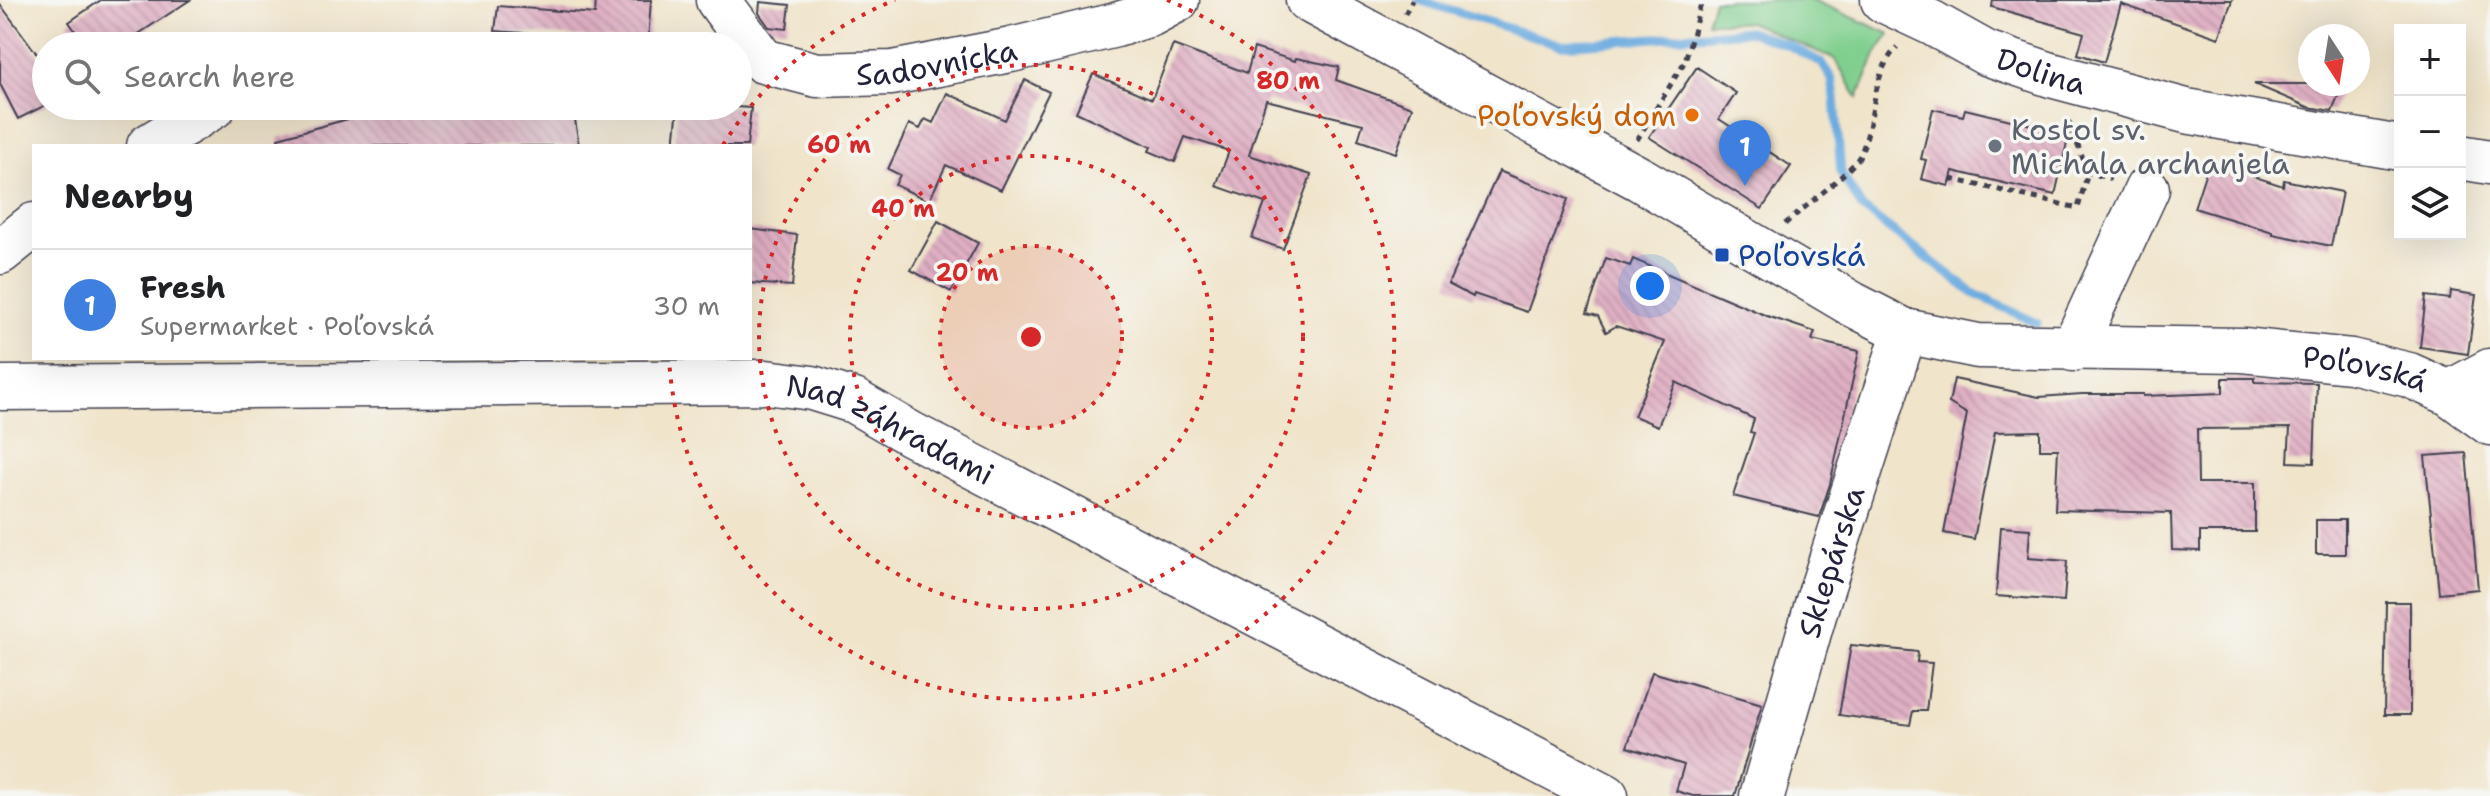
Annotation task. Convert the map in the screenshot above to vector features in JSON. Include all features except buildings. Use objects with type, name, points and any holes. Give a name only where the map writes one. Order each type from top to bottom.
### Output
[{"type":"street","name":"Sadovnícka","points":[[718,0],[735,32]]},
{"type":"street","name":"Sadovnícka","points":[[752,61],[817,75],[892,73],[1116,25],[1151,14],[1177,0]]},
{"type":"street","name":"Poľovská","points":[[1308,0],[1620,168],[1852,304],[1905,331],[1978,346],[2243,350],[2351,361],[2409,375],[2449,393],[2490,423]]},
{"type":"street","name":"Dolina","points":[[1919,10],[1986,53],[2051,75],[2186,111],[2394,147]]},
{"type":"street","points":[[152,144],[191,120]]},
{"type":"street","points":[[2466,158],[2490,162]]},
{"type":"street","points":[[2073,349],[2147,189]]},
{"type":"street","points":[[0,252],[32,227]]},
{"type":"street","name":"Sklepárska","points":[[1762,796],[1818,601],[1905,331]]},
{"type":"street","points":[[2449,393],[2490,371]]},
{"type":"street","name":"Nad záhradami","points":[[0,388],[766,382],[812,388],[854,401],[1606,796]]},
{"type":"path","points":[[1620,168],[1685,61],[1702,3],[1711,8]]},
{"type":"path","points":[[1758,248],[1857,162],[1865,143],[1875,88],[1889,57],[1908,36],[1919,10]]},
{"type":"path","points":[[1951,179],[2078,208],[2088,172],[2051,75]]},
{"type":"path","points":[[2062,165],[2147,189]]},
{"type":"green space","points":[[1714,0],[1813,0],[1890,34],[1876,54],[1858,98],[1835,59],[1749,22],[1707,22]]},
{"type":"waterway","points":[[1419,0],[1562,45],[1748,31],[1788,45],[1822,63],[1832,80],[1841,173],[1862,208],[1973,293],[2037,323]]},
{"type":"place","name":"Poľovský dom","points":[[1692,115]]},
{"type":"place","name":"Kostol sv. Michala archanjela","points":[[1995,146]]},
{"type":"place","name":"Fresh","points":[[1745,186]]},
{"type":"place","name":"Poľovská","points":[[1722,255]]}]
